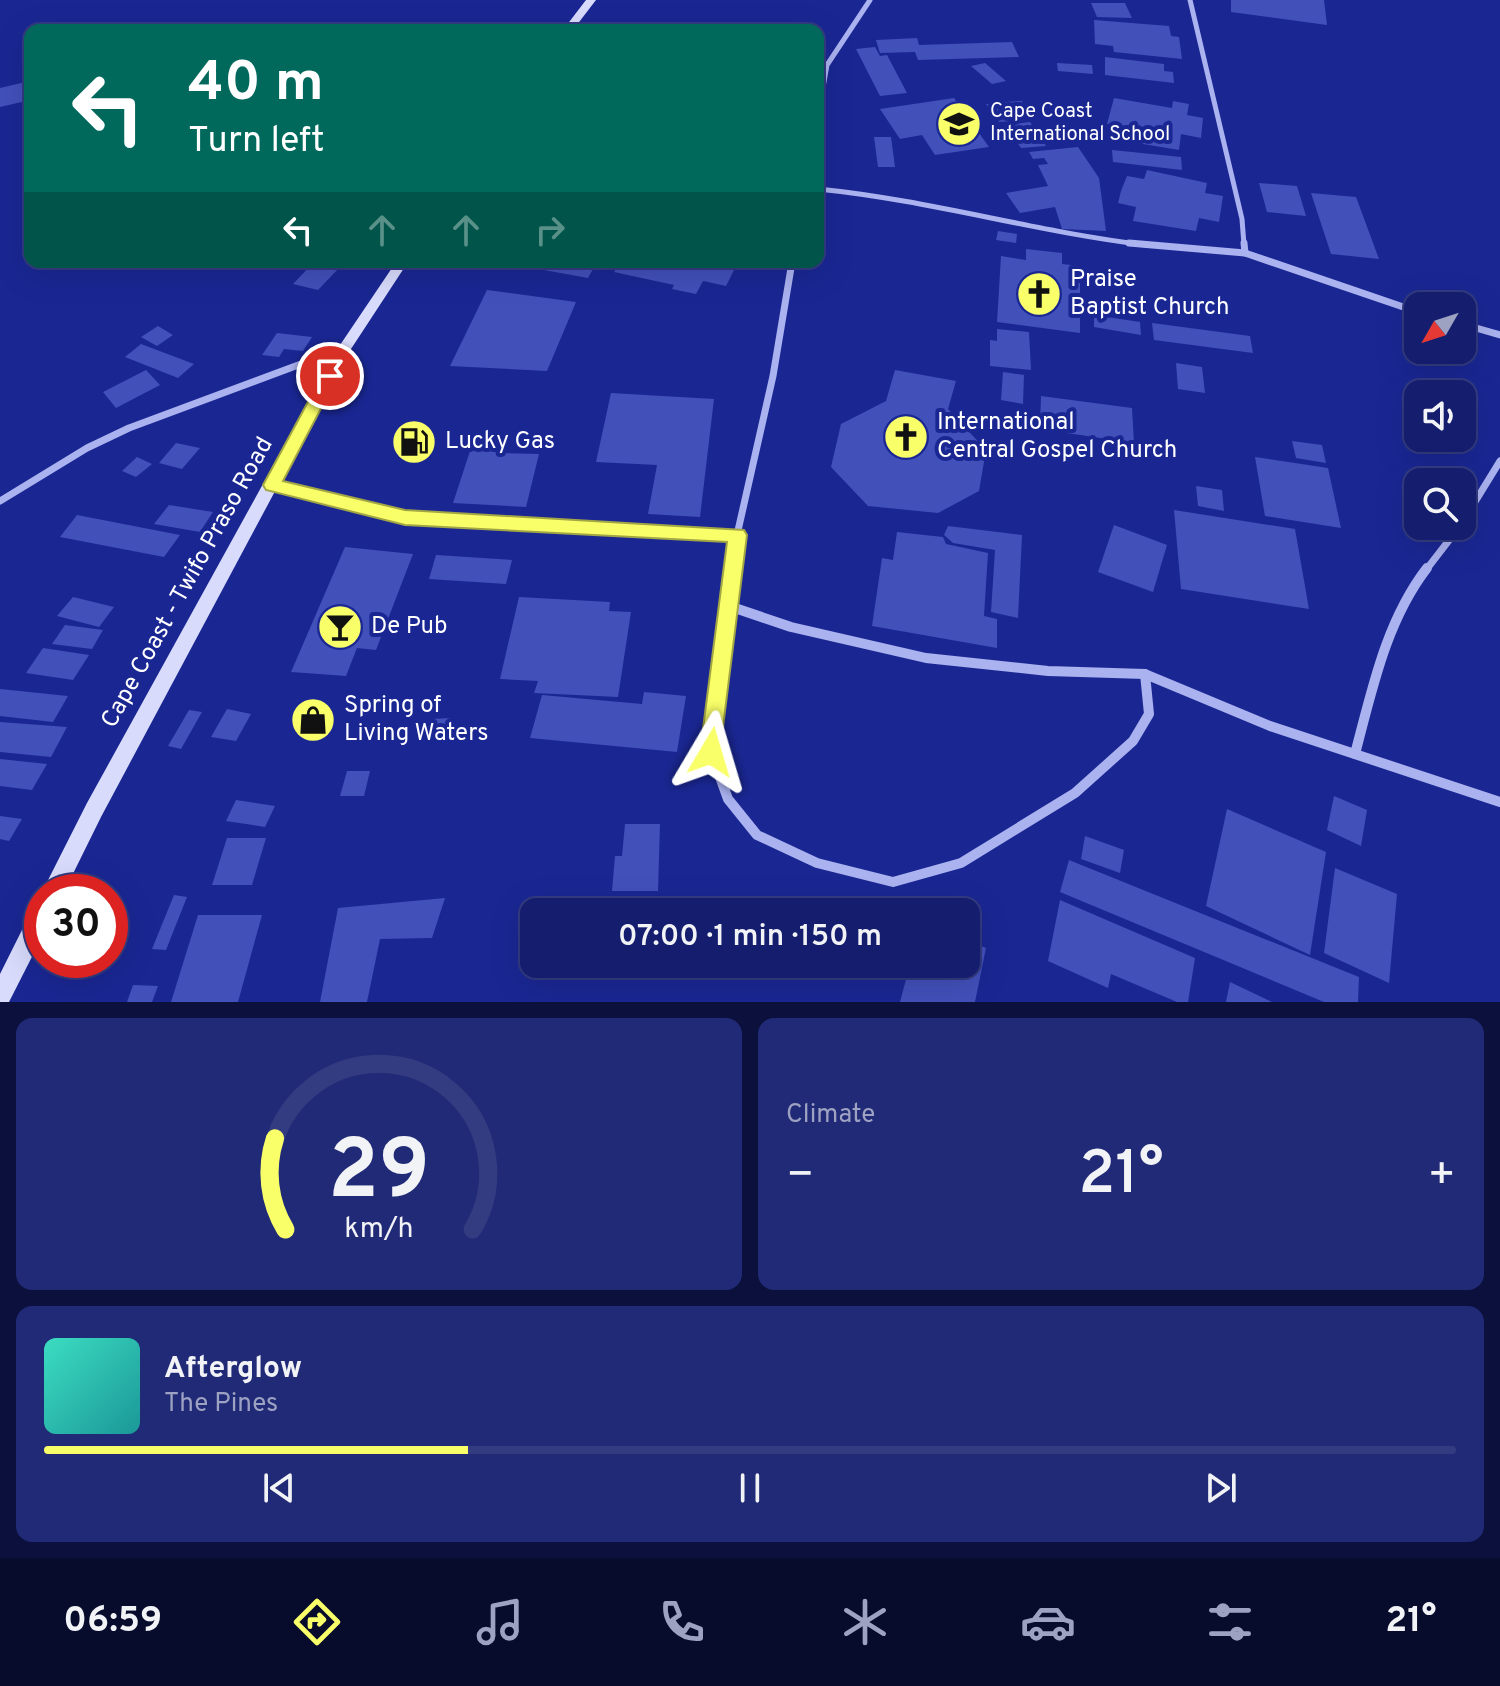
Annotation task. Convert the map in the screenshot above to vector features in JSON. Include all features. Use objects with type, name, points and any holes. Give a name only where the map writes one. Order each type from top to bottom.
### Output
[{"type":"main road","points":[[573,24],[591,0]]},
{"type":"main road","name":"Cape Coast - Twifo Praso Road","points":[[62,874],[345,348],[398,268]]},
{"type":"main road","points":[[0,997],[24,950]]},
{"type":"street","points":[[824,82],[827,65],[870,0]]},
{"type":"street","points":[[1190,0],[1242,219],[1245,253]]},
{"type":"street","points":[[824,189],[922,202],[1059,232],[1245,253],[1404,307]]},
{"type":"street","points":[[791,268],[773,376],[737,535],[711,752],[728,799],[757,835],[817,863],[893,882],[961,863],[1075,793],[1133,741],[1149,714],[1145,674]]},
{"type":"street","points":[[1476,328],[1500,335]]},
{"type":"street","points":[[0,501],[87,448],[129,428],[345,348]]},
{"type":"street","points":[[1476,504],[1500,461]]},
{"type":"street","points":[[272,485],[405,517],[737,535]]},
{"type":"street","points":[[1355,754],[1383,651],[1415,584],[1449,540]]},
{"type":"street","points":[[729,606],[791,627],[926,658],[1048,671],[1145,674],[1270,726],[1500,802]]},
{"type":"building","points":[[1231,0],[1324,0],[1327,25],[1231,12]]},
{"type":"building","points":[[1091,3],[1125,3],[1132,18],[1097,17]]},
{"type":"building","points":[[1094,20],[1169,26],[1171,36],[1179,37],[1182,59],[1114,52],[1113,46],[1095,44]]},
{"type":"building","points":[[917,38],[919,45],[1012,42],[1019,57],[918,60],[915,52],[880,53],[876,40]]},
{"type":"building","points":[[875,47],[880,56],[887,55],[907,93],[880,96],[856,49]]},
{"type":"building","points":[[1105,57],[1164,64],[1164,71],[1173,72],[1174,83],[1105,75]]},
{"type":"building","points":[[985,63],[1006,81],[992,84],[971,66]]},
{"type":"building","points":[[1057,63],[1092,65],[1093,74],[1058,71]]},
{"type":"building","points":[[24,82],[24,101],[0,107],[0,88]]},
{"type":"building","points":[[954,98],[989,147],[935,155],[922,135],[900,139],[880,109]]},
{"type":"building","points":[[1114,98],[1172,108],[1173,101],[1189,104],[1187,115],[1203,118],[1201,138],[1181,134],[1179,150],[1119,140],[1121,126],[1107,124]]},
{"type":"building","points":[[1022,101],[1027,110],[1010,111],[1005,102]]},
{"type":"building","points":[[1002,103],[1014,118],[1011,112],[1019,112],[1024,120],[999,122],[986,104]]},
{"type":"building","points":[[1030,122],[1046,146],[1021,148],[1005,125]]},
{"type":"building","points":[[874,137],[891,137],[895,167],[878,167]]},
{"type":"building","points":[[1078,147],[1099,178],[1106,231],[1062,229],[1055,207],[1020,213],[1006,193],[1048,186],[1038,165],[1048,164],[1044,158],[1033,159],[1029,152]]},
{"type":"building","points":[[1112,150],[1181,157],[1182,170],[1113,162]]},
{"type":"building","points":[[1147,170],[1207,183],[1205,193],[1223,196],[1219,222],[1199,218],[1196,231],[1133,221],[1136,207],[1118,203],[1121,191],[1127,176],[1144,179]]},
{"type":"building","points":[[1259,183],[1297,186],[1306,216],[1267,212]]},
{"type":"building","points":[[1311,193],[1356,197],[1379,259],[1331,254]]},
{"type":"building","points":[[998,231],[1017,234],[1016,243],[996,240]]},
{"type":"building","name":"Praise Baptist Church","points":[[1026,249],[1062,253],[1062,264],[1080,266],[1080,333],[997,322],[1001,256],[1026,260]]},
{"type":"building","points":[[308,268],[339,268],[318,290],[293,284]]},
{"type":"building","points":[[533,268],[594,268],[588,278]]},
{"type":"building","points":[[617,268],[735,268],[726,286],[703,281],[696,294],[672,289],[674,285],[614,272]]},
{"type":"building","points":[[487,290],[576,302],[547,371],[450,366]]},
{"type":"building","points":[[1094,315],[1140,322],[1141,335],[1094,327]]},
{"type":"building","points":[[1152,323],[1250,336],[1253,353],[1154,340]]},
{"type":"building","points":[[158,326],[173,335],[157,346],[141,337]]},
{"type":"building","points":[[997,329],[1029,332],[1031,370],[990,366],[990,340],[997,341]]},
{"type":"building","points":[[277,333],[312,337],[303,351],[284,349],[279,357],[262,355]]},
{"type":"building","points":[[141,344],[194,364],[178,378],[125,357]]},
{"type":"building","points":[[1176,363],[1202,367],[1205,393],[1178,389]]},
{"type":"building","points":[[146,370],[160,385],[116,408],[103,392]]},
{"type":"building","name":"International Central Gospel Church","points":[[895,370],[956,381],[948,409],[986,450],[979,491],[938,513],[868,506],[831,467],[841,424],[886,401]]},
{"type":"building","points":[[1003,372],[1024,375],[1023,404],[1001,400]]},
{"type":"building","points":[[611,393],[714,399],[700,517],[648,514],[657,465],[596,462]]},
{"type":"building","points":[[1041,396],[1132,408],[1134,443],[1040,429]]},
{"type":"building","points":[[1292,441],[1322,445],[1326,463],[1296,458]]},
{"type":"building","points":[[176,443],[200,448],[182,469],[159,463]]},
{"type":"building","points":[[502,446],[503,453],[539,454],[526,507],[453,503],[471,448]]},
{"type":"building","points":[[137,457],[152,464],[136,477],[122,471]]},
{"type":"building","points":[[1255,457],[1328,468],[1341,528],[1265,516]]},
{"type":"building","points":[[1196,486],[1222,490],[1224,511],[1198,506]]},
{"type":"building","points":[[169,505],[213,512],[200,532],[154,524]]},
{"type":"building","points":[[1174,510],[1295,529],[1309,609],[1181,589]]},
{"type":"building","points":[[77,515],[180,535],[164,557],[60,537]]},
{"type":"building","points":[[1114,525],[1167,545],[1153,592],[1098,572]]},
{"type":"building","points":[[948,526],[1022,535],[1018,618],[991,612],[995,550],[953,543],[944,535]]},
{"type":"building","points":[[897,532],[943,537],[946,544],[988,553],[984,616],[997,619],[997,648],[872,626],[882,558],[893,560]]},
{"type":"building","points":[[345,547],[413,554],[376,650],[357,648],[346,676],[291,672]]},
{"type":"building","points":[[436,555],[512,560],[506,584],[429,579]]},
{"type":"building","points":[[73,597],[114,607],[99,627],[57,616]]},
{"type":"building","points":[[519,597],[610,602],[609,611],[631,612],[618,697],[534,693],[538,681],[500,679]]},
{"type":"building","points":[[65,625],[103,630],[92,649],[52,644]]},
{"type":"building","points":[[43,648],[89,655],[73,680],[26,673]]},
{"type":"building","points":[[0,689],[68,696],[53,722],[0,716]]},
{"type":"building","points":[[644,692],[686,696],[677,752],[530,738],[542,695],[642,704]]},
{"type":"building","points":[[227,709],[251,714],[236,741],[211,737]]},
{"type":"building","points":[[189,710],[202,712],[181,749],[168,746]]},
{"type":"building","points":[[452,718],[449,735],[429,736],[431,719]]},
{"type":"building","points":[[0,722],[67,727],[51,757],[0,752]]},
{"type":"building","points":[[0,759],[47,764],[32,790],[0,786]]},
{"type":"building","points":[[347,771],[370,771],[364,796],[340,796]]},
{"type":"building","points":[[1334,796],[1367,810],[1361,846],[1327,830]]},
{"type":"building","points":[[236,800],[275,806],[265,827],[226,821]]},
{"type":"building","points":[[1227,809],[1326,852],[1310,955],[1206,906]]},
{"type":"building","points":[[0,816],[22,819],[9,841],[0,839]]},
{"type":"building","points":[[625,824],[660,824],[658,891],[612,891],[615,856],[622,856]]},
{"type":"building","points":[[1085,836],[1124,850],[1120,873],[1081,859]]},
{"type":"building","points":[[227,838],[266,838],[252,885],[212,885]]},
{"type":"building","points":[[1069,860],[1359,977],[1358,1002],[1324,1002],[1060,892]]},
{"type":"building","points":[[1335,868],[1397,894],[1389,983],[1324,953]]},
{"type":"building","points":[[174,895],[187,897],[166,950],[152,949]]},
{"type":"building","points":[[445,898],[432,938],[380,939],[367,1002],[320,1002],[338,908]]},
{"type":"building","points":[[1060,900],[1195,958],[1188,1002],[1177,1002],[1111,974],[1108,988],[1048,961]]},
{"type":"building","points":[[198,915],[262,915],[238,1002],[171,1002]]},
{"type":"building","points":[[980,946],[986,948],[980,977]]},
{"type":"building","points":[[906,978],[980,978],[975,1002],[900,1002]]},
{"type":"building","points":[[1230,982],[1272,1002],[1226,1002]]},
{"type":"building","points":[[133,985],[158,986],[152,1002],[127,1002]]},
{"type":"place","name":"Cape Coast International School","points":[[959,124]]},
{"type":"place","name":"Praise Baptist Church","points":[[1039,294]]},
{"type":"place","name":"International Central Gospel Church","points":[[906,437]]},
{"type":"place","name":"Lucky Gas","points":[[414,442]]},
{"type":"place","name":"De Pub","points":[[340,627]]},
{"type":"place","name":"Spring of Living Waters","points":[[313,720]]},
{"type":"route","points":[[330,376],[272,485],[405,517],[737,535],[711,752]]}]
